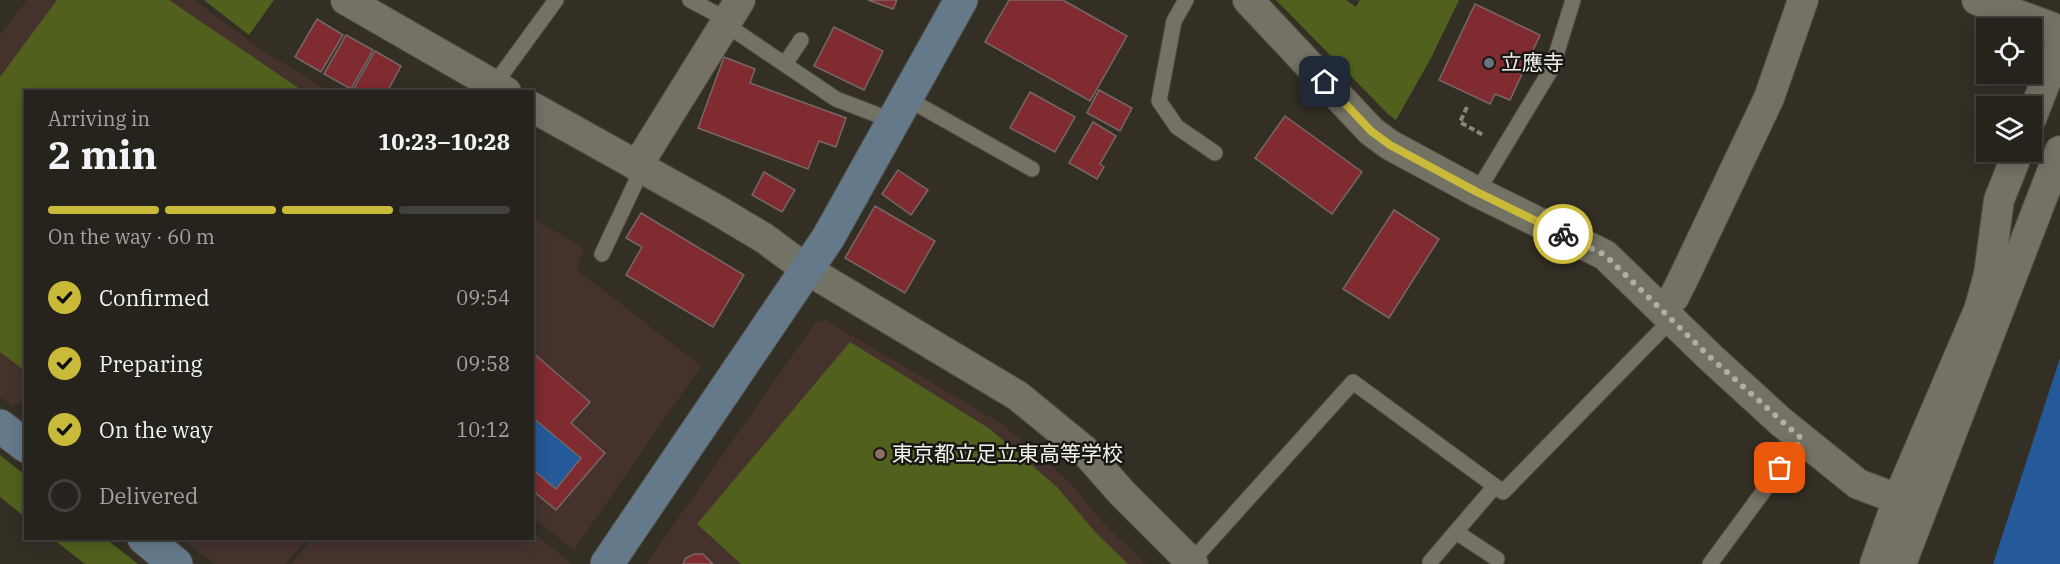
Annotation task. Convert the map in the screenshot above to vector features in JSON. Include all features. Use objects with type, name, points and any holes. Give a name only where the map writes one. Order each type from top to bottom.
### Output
[{"type":"street","points":[[346,0],[500,88]]},
{"type":"street","points":[[608,564],[828,238],[961,0]]},
{"type":"street","points":[[1248,0],[1371,131],[1390,145],[1477,192],[1605,255],[1710,357],[1802,439],[1858,484],[1898,499]]},
{"type":"street","points":[[1667,314],[1764,109],[1803,0]]},
{"type":"street","points":[[1977,0],[2051,27],[2060,36]]},
{"type":"street","points":[[639,168],[731,15]]},
{"type":"street","points":[[2040,96],[2060,45]]},
{"type":"street","points":[[534,108],[764,238],[806,269],[1018,396],[1084,450],[1122,493],[1192,563]]},
{"type":"street","points":[[1875,564],[1898,499],[1987,314],[2060,151]]},
{"type":"street","points":[[1901,564],[1987,314],[1989,274],[2000,200],[2014,162]]},
{"type":"street","points":[[0,426],[24,444]]},
{"type":"street","points":[[146,540],[176,564]]},
{"type":"lane","points":[[500,88],[556,0]]},
{"type":"lane","points":[[690,0],[731,15],[785,64],[836,99],[875,114],[899,110],[1032,169]]},
{"type":"lane","points":[[1186,0],[1174,21],[1159,101],[1177,127],[1215,153]]},
{"type":"lane","points":[[1477,192],[1552,68],[1573,0]]},
{"type":"lane","points":[[785,64],[801,40]]},
{"type":"lane","points":[[602,254],[639,168]]},
{"type":"lane","points":[[1192,563],[1353,382],[1503,492],[1667,314]]},
{"type":"lane","points":[[1710,564],[1802,439]]},
{"type":"lane","points":[[1430,562],[1495,486]]},
{"type":"lane","points":[[1455,532],[1497,559]]},
{"type":"path","points":[[1467,108],[1460,122],[1505,147]]},
{"type":"shaded area","points":[[27,0],[194,0],[260,49],[327,90],[24,90],[24,401],[12,406],[0,397],[0,35]]},
{"type":"shaded area","points":[[534,218],[584,249],[576,269],[701,366],[574,550],[534,519]]},
{"type":"shaded area","name":"東京都立足立東高等学校","points":[[825,320],[1002,424],[1071,484],[1106,526],[1146,564],[646,564],[815,323]]},
{"type":"shaded area","points":[[534,534],[573,564],[291,564],[311,540],[534,540]]},
{"type":"shaded area","points":[[183,540],[306,540],[285,564],[215,564]]},
{"type":"green space","points":[[57,0],[169,0],[302,90],[24,90],[24,370],[0,352],[0,77]]},
{"type":"green space","points":[[204,0],[274,0],[249,35]]},
{"type":"green space","points":[[1276,0],[1346,0],[1356,7],[1360,0],[1459,0],[1431,58],[1396,120]]},
{"type":"green space","name":"東京都立足立東高等学校","points":[[850,342],[990,429],[1057,487],[1096,533],[1128,564],[741,564],[697,524]]},
{"type":"green space","points":[[0,455],[24,474],[24,516],[0,497]]},
{"type":"green space","points":[[54,540],[107,540],[138,564],[85,564]]},
{"type":"water","points":[[2060,358],[2060,564],[1993,564]]},
{"type":"water","points":[[534,419],[581,458],[556,489],[534,470]]},
{"type":"building","points":[[868,0],[897,0],[893,9]]},
{"type":"building","points":[[1009,0],[1063,0],[1127,36],[1090,101],[985,42]]},
{"type":"building","points":[[1475,4],[1540,35],[1510,100],[1495,94],[1490,104],[1439,80]]},
{"type":"building","points":[[317,19],[343,35],[321,72],[295,57]]},
{"type":"building","points":[[834,27],[883,51],[864,90],[814,66]]},
{"type":"building","points":[[346,35],[373,50],[351,89],[324,74]]},
{"type":"building","points":[[375,51],[401,66],[388,90],[353,90]]},
{"type":"building","points":[[724,57],[755,69],[750,83],[846,118],[836,147],[819,141],[808,169],[698,128]]},
{"type":"building","points":[[1099,90],[1132,108],[1120,131],[1087,113]]},
{"type":"building","points":[[1030,92],[1075,117],[1055,152],[1010,128]]},
{"type":"building","points":[[1285,116],[1362,172],[1332,214],[1255,158]]},
{"type":"building","points":[[1093,122],[1116,136],[1100,164],[1104,167],[1097,179],[1069,163]]},
{"type":"building","points":[[898,170],[928,190],[911,215],[882,194]]},
{"type":"building","points":[[764,172],[795,190],[782,212],[752,195]]},
{"type":"building","points":[[875,206],[935,241],[905,293],[845,258]]},
{"type":"building","points":[[1394,210],[1439,239],[1389,318],[1343,289]]},
{"type":"building","points":[[641,213],[744,275],[713,327],[626,275],[642,247],[626,238]]},
{"type":"building","points":[[534,354],[590,402],[571,423],[605,453],[556,510],[534,492],[534,471],[556,489],[581,458],[534,419]]},
{"type":"building","points":[[694,554],[703,554],[713,564],[683,564],[686,558]]},
{"type":"way so far","points":[[1563,234],[1605,255],[1710,357],[1802,439],[1780,468]]},
{"type":"place","name":"立應寺","points":[[1489,63]]},
{"type":"place","name":"東京都立足立東高等学校","points":[[880,454]]},
{"type":"route","points":[[1325,82],[1371,131],[1390,145],[1477,192],[1563,234]]}]
